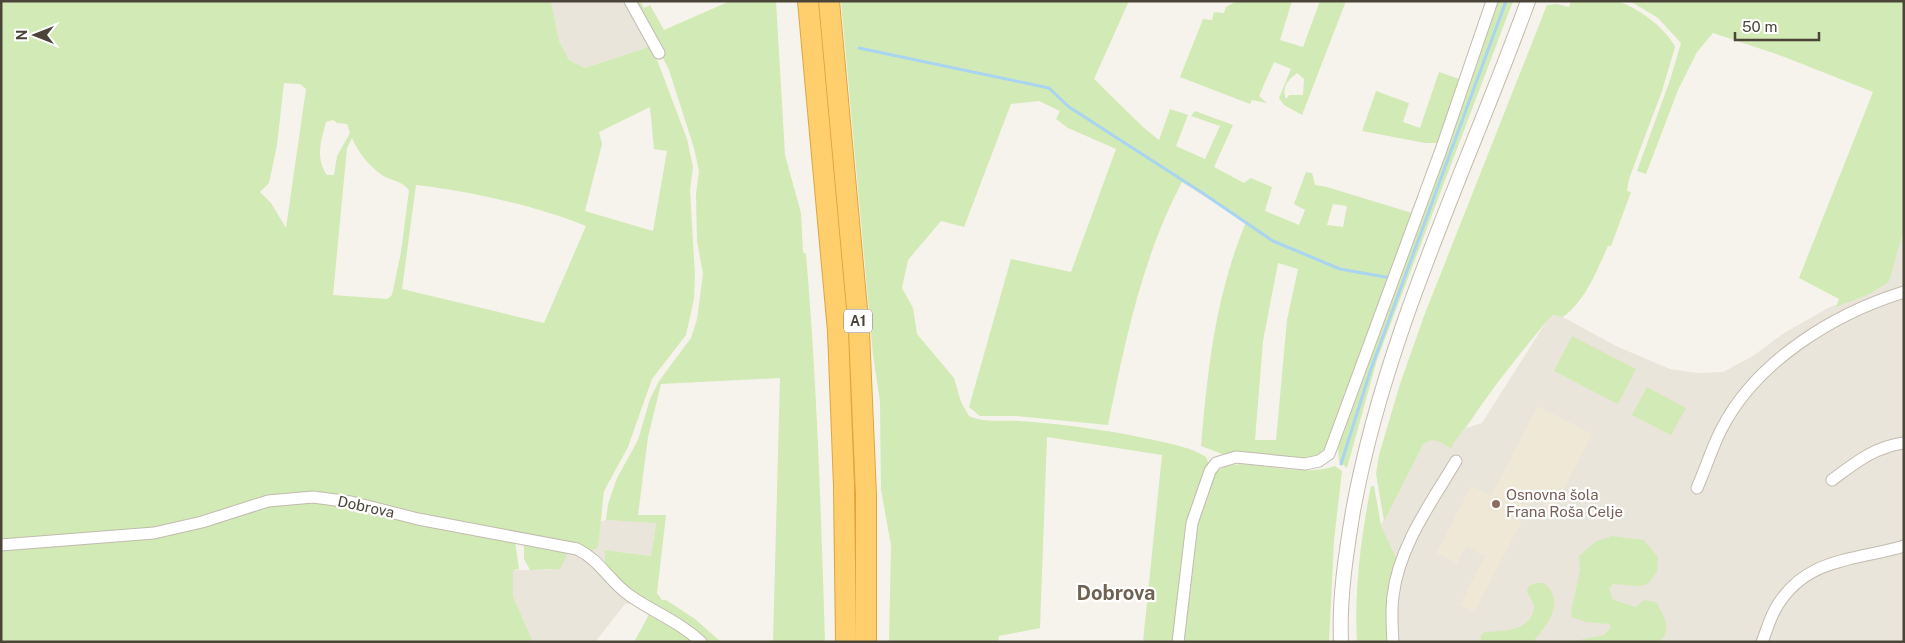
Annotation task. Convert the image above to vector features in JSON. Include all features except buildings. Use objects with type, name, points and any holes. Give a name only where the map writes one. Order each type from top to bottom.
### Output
[{"type":"highway","name":"A1","points":[[808,1],[838,332],[844,486],[846,642]]},
{"type":"highway","name":"A1","points":[[829,1],[859,331],[866,495],[866,642]]},
{"type":"street","points":[[630,1],[660,53]]},
{"type":"street","points":[[1178,642],[1192,523],[1210,471],[1216,463],[1236,457],[1305,464],[1318,461],[1329,454],[1444,140],[1492,1]]},
{"type":"street","points":[[1342,642],[1342,591],[1348,543],[1360,472],[1380,397],[1410,310],[1528,1]]},
{"type":"street","points":[[1697,488],[1722,428],[1739,402],[1760,376],[1782,356],[1808,337],[1852,313],[1904,292]]},
{"type":"street","points":[[1832,480],[1871,452],[1889,445],[1904,444]]},
{"type":"street","points":[[1393,642],[1393,594],[1402,558],[1409,542],[1456,461]]},
{"type":"street","name":"Dobrova","points":[[1,545],[154,533],[202,522],[268,501],[313,497],[351,502],[418,519],[511,535],[577,549],[596,560],[609,577],[629,595],[691,632],[701,642]]},
{"type":"street","points":[[1762,642],[1776,607],[1804,575],[1822,566],[1904,546]]},
{"type":"shaded area","points":[[551,1],[634,1],[656,41],[643,49],[585,68],[569,60],[559,41]]},
{"type":"shaded area","points":[[1904,229],[1904,642],[1388,642],[1397,560],[1381,525],[1423,445],[1429,440],[1456,438],[1466,428],[1482,423],[1546,322],[1553,315],[1563,317],[1616,346],[1670,369],[1697,373],[1723,372],[1753,356],[1784,333],[1830,307],[1870,294],[1889,282]]},
{"type":"shaded area","name":"Osnovna šola Frana Roša Celje","points":[[1538,406],[1592,434],[1553,510],[1533,499],[1474,612],[1460,605],[1485,556],[1466,546],[1457,564],[1437,553],[1471,486],[1491,496]]},
{"type":"shaded area","points":[[606,520],[656,522],[651,556],[605,550],[637,596],[630,604],[625,604],[595,642],[533,642],[513,596],[513,570],[551,570],[567,550],[598,546],[599,522]]},
{"type":"green space","points":[[1,1],[551,1],[559,41],[569,60],[585,68],[643,49],[651,44],[687,139],[693,167],[690,190],[695,275],[694,299],[686,335],[652,379],[628,447],[604,491],[598,547],[590,552],[567,550],[566,558],[560,569],[530,570],[524,559],[524,544],[507,530],[497,529],[515,541],[519,569],[513,570],[513,596],[533,642],[1,642]],"holes":[[[284,83],[300,84],[306,89],[286,228],[271,203],[260,192],[269,183],[277,145]],[[650,107],[654,149],[667,151],[653,231],[585,211],[602,144],[599,132]],[[333,120],[337,123],[347,124],[350,133],[337,156],[334,175],[327,175],[323,169],[320,156],[326,122]],[[352,138],[368,163],[385,177],[403,184],[409,190],[401,252],[392,295],[387,299],[333,295],[347,148]],[[416,185],[502,200],[546,212],[586,226],[544,323],[402,289]]]},
{"type":"green space","points":[[634,1],[640,1],[644,8],[650,5],[664,30],[730,1],[776,1],[785,155],[801,213],[803,252],[806,254],[810,302],[818,448],[825,642],[773,642],[780,378],[661,384],[648,437],[638,515],[666,515],[657,593],[662,600],[666,600],[695,619],[721,642],[708,642],[697,632],[637,596],[605,566],[605,550],[651,556],[656,523],[606,520],[608,504],[617,478],[638,440],[650,399],[659,381],[691,338],[697,319],[703,274],[697,241],[696,194],[699,171],[694,148],[669,70]]},
{"type":"green space","points":[[841,1],[1129,1],[1094,79],[1144,128],[1159,140],[1170,109],[1188,115],[1176,146],[1205,159],[1220,126],[1191,116],[1195,111],[1233,125],[1214,167],[1244,183],[1251,178],[1272,187],[1265,211],[1299,225],[1305,210],[1294,204],[1306,172],[1312,173],[1315,185],[1412,213],[1330,443],[1320,453],[1308,460],[1228,456],[1201,446],[1214,332],[1235,250],[1246,222],[1182,182],[1168,211],[1145,270],[1128,331],[1108,425],[1016,416],[980,416],[969,407],[1011,259],[1071,272],[1116,149],[1068,128],[1056,119],[1060,111],[1039,101],[1011,104],[964,227],[941,221],[908,260],[902,288],[913,308],[917,334],[954,378],[961,402],[969,416],[987,420],[1019,421],[1089,428],[1124,434],[1178,445],[1206,457],[1209,464],[1173,642],[1143,642],[1162,455],[1047,437],[1040,628],[999,636],[998,642],[889,642],[891,545],[881,490],[880,402],[873,355]],"holes":[[[1333,204],[1347,206],[1343,227],[1327,225]],[[1278,263],[1298,269],[1287,320],[1276,440],[1255,440],[1263,341]]]},
{"type":"green space","points":[[1237,1],[1292,1],[1280,40],[1303,47],[1320,1],[1346,1],[1302,115],[1284,105],[1279,98],[1291,69],[1274,62],[1259,96],[1267,103],[1252,100],[1250,104],[1180,77],[1203,19],[1212,20],[1214,12],[1224,13],[1226,7]],"holes":[[[1297,73],[1304,79],[1303,95],[1289,95],[1286,99],[1284,91],[1291,78]]]},
{"type":"green space","points":[[1498,1],[1513,1],[1377,360],[1347,468],[1339,462],[1338,446],[1375,332],[1465,99]]},
{"type":"green space","points":[[1571,1],[1614,1],[1630,6],[1649,18],[1665,32],[1675,47],[1662,91],[1629,179],[1627,191],[1631,192],[1611,246],[1608,246],[1590,285],[1578,302],[1563,317],[1553,315],[1546,322],[1496,384],[1451,448],[1434,440],[1423,445],[1384,521],[1376,474],[1379,455],[1400,384],[1424,316],[1547,5],[1557,4],[1569,7]]},
{"type":"green space","points":[[1630,1],[1904,1],[1904,229],[1889,282],[1870,294],[1836,307],[1839,299],[1799,278],[1873,92],[1782,56],[1713,33],[1697,52],[1678,90],[1646,174],[1637,171],[1670,80],[1681,43],[1658,18]]},
{"type":"green space","points":[[1439,72],[1462,80],[1440,143],[1425,143],[1362,131],[1376,91],[1409,103],[1403,122],[1420,128]]},
{"type":"green space","points":[[1572,336],[1636,369],[1618,404],[1554,371]]},
{"type":"green space","points":[[1647,387],[1686,408],[1671,435],[1632,415]]},
{"type":"green space","points":[[1241,464],[1300,470],[1324,469],[1335,466],[1342,471],[1334,541],[1329,642],[1183,642],[1192,553],[1201,505],[1208,486],[1216,473],[1224,467]]},
{"type":"green space","points":[[1371,486],[1374,486],[1381,525],[1397,560],[1388,642],[1357,642],[1356,622],[1359,564]]},
{"type":"green space","points":[[1612,536],[1644,540],[1658,557],[1657,572],[1648,584],[1640,586],[1613,584],[1609,588],[1613,600],[1636,607],[1644,600],[1656,602],[1666,623],[1665,634],[1658,642],[1570,642],[1604,635],[1611,627],[1609,624],[1586,622],[1572,617],[1571,611],[1580,571],[1579,556],[1595,542]]},
{"type":"green space","points":[[1536,583],[1544,583],[1550,590],[1554,598],[1554,605],[1549,620],[1533,642],[1481,642],[1481,635],[1485,632],[1517,628],[1529,620],[1534,605],[1527,591],[1529,586]]},
{"type":"green space","points":[[651,611],[699,642],[634,642]]},
{"type":"waterway","points":[[1341,464],[1371,369],[1506,1]]},
{"type":"waterway","points":[[859,48],[1049,88],[1069,107],[1273,241],[1340,269],[1391,278]]},
{"type":"place","name":"Osnovna šola Frana Roša Celje","points":[[1496,504]]},
{"type":"district","name":"Dobrova","points":[[1116,593]]}]
